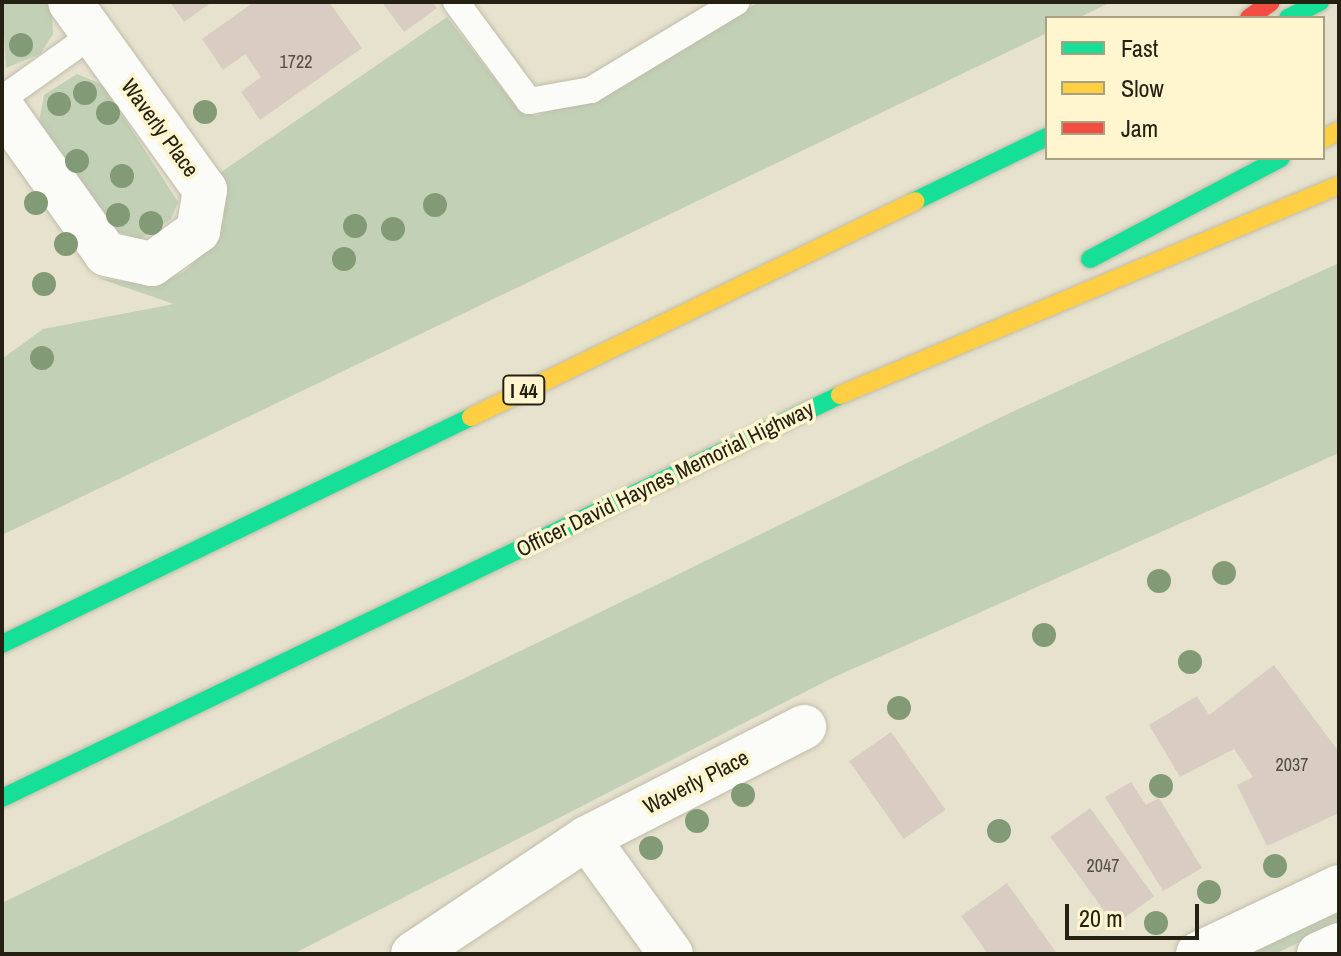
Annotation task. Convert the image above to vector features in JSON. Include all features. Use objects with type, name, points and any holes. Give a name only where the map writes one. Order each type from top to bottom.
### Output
[{"type":"highway","points":[[1252,16],[1271,2]]},
{"type":"highway","points":[[1292,16],[1320,2]]},
{"type":"highway","name":"I 44","points":[[2,644],[1045,138]]},
{"type":"highway","points":[[1074,268],[1277,160]]},
{"type":"highway","name":"Officer David Haynes Memorial Highway","points":[[2,798],[824,402],[1339,185]]},
{"type":"highway","points":[[824,402],[1032,290]]},
{"type":"street","name":"Waverly Place","points":[[2,108],[106,254],[152,264],[198,231],[205,190],[82,18]]},
{"type":"street","name":"Waverly Place","points":[[413,954],[587,838],[804,727]]},
{"type":"street","points":[[587,838],[671,954]]},
{"type":"street","points":[[1198,954],[1339,887]]},
{"type":"street","points":[[1319,954],[1339,945]]},
{"type":"lane","points":[[456,2],[529,101],[591,90],[737,2]]},
{"type":"lane","name":"Waverly Place","points":[[2,99],[82,18]]},
{"type":"green space","points":[[2,2],[46,2],[52,11],[53,34],[40,54],[6,68]]},
{"type":"green space","points":[[759,2],[1111,2],[1082,16],[1045,16],[1045,34],[2,535],[2,359],[43,329],[174,304],[98,278],[156,286],[185,271],[211,247],[224,219],[214,177],[447,17],[518,109],[535,116],[611,89]]},
{"type":"green space","points":[[77,74],[103,85],[178,202],[171,219],[139,240],[110,228],[38,127],[44,95]]},
{"type":"green space","points":[[1339,263],[1339,453],[832,678],[293,954],[2,954],[2,903],[1012,412]]},
{"type":"green space","points":[[1339,910],[1339,923],[1275,954],[1245,954]]},
{"type":"building","points":[[170,2],[212,2],[184,22]]},
{"type":"building","points":[[254,2],[329,2],[362,48],[260,120],[241,92],[261,77],[245,54],[223,70],[202,39]]},
{"type":"building","points":[[382,2],[432,2],[437,8],[404,32]]},
{"type":"building","points":[[1274,665],[1339,752],[1339,813],[1267,846],[1237,785],[1253,777],[1234,749],[1180,777],[1149,725],[1197,696],[1209,715]]},
{"type":"building","points":[[891,732],[945,810],[904,839],[849,761]]},
{"type":"building","points":[[1131,782],[1146,805],[1159,798],[1202,868],[1163,891],[1105,797]]},
{"type":"building","points":[[1090,808],[1154,896],[1114,925],[1050,837]]},
{"type":"building","points":[[1007,883],[1056,952],[988,954],[961,916]]},
{"type":"traffic: fast","points":[[1292,16],[1320,2]]},
{"type":"traffic: fast","points":[[915,201],[1045,138]]},
{"type":"traffic: fast","points":[[1090,259],[1277,160]]},
{"type":"traffic: fast","points":[[2,798],[840,395]]},
{"type":"traffic: fast","points":[[2,644],[471,417]]},
{"type":"traffic: slow","points":[[1325,138],[1339,131]]},
{"type":"traffic: slow","points":[[840,395],[1339,185]]},
{"type":"traffic: slow","points":[[471,417],[915,201]]},
{"type":"traffic: jam","points":[[1252,16],[1271,2]]}]
